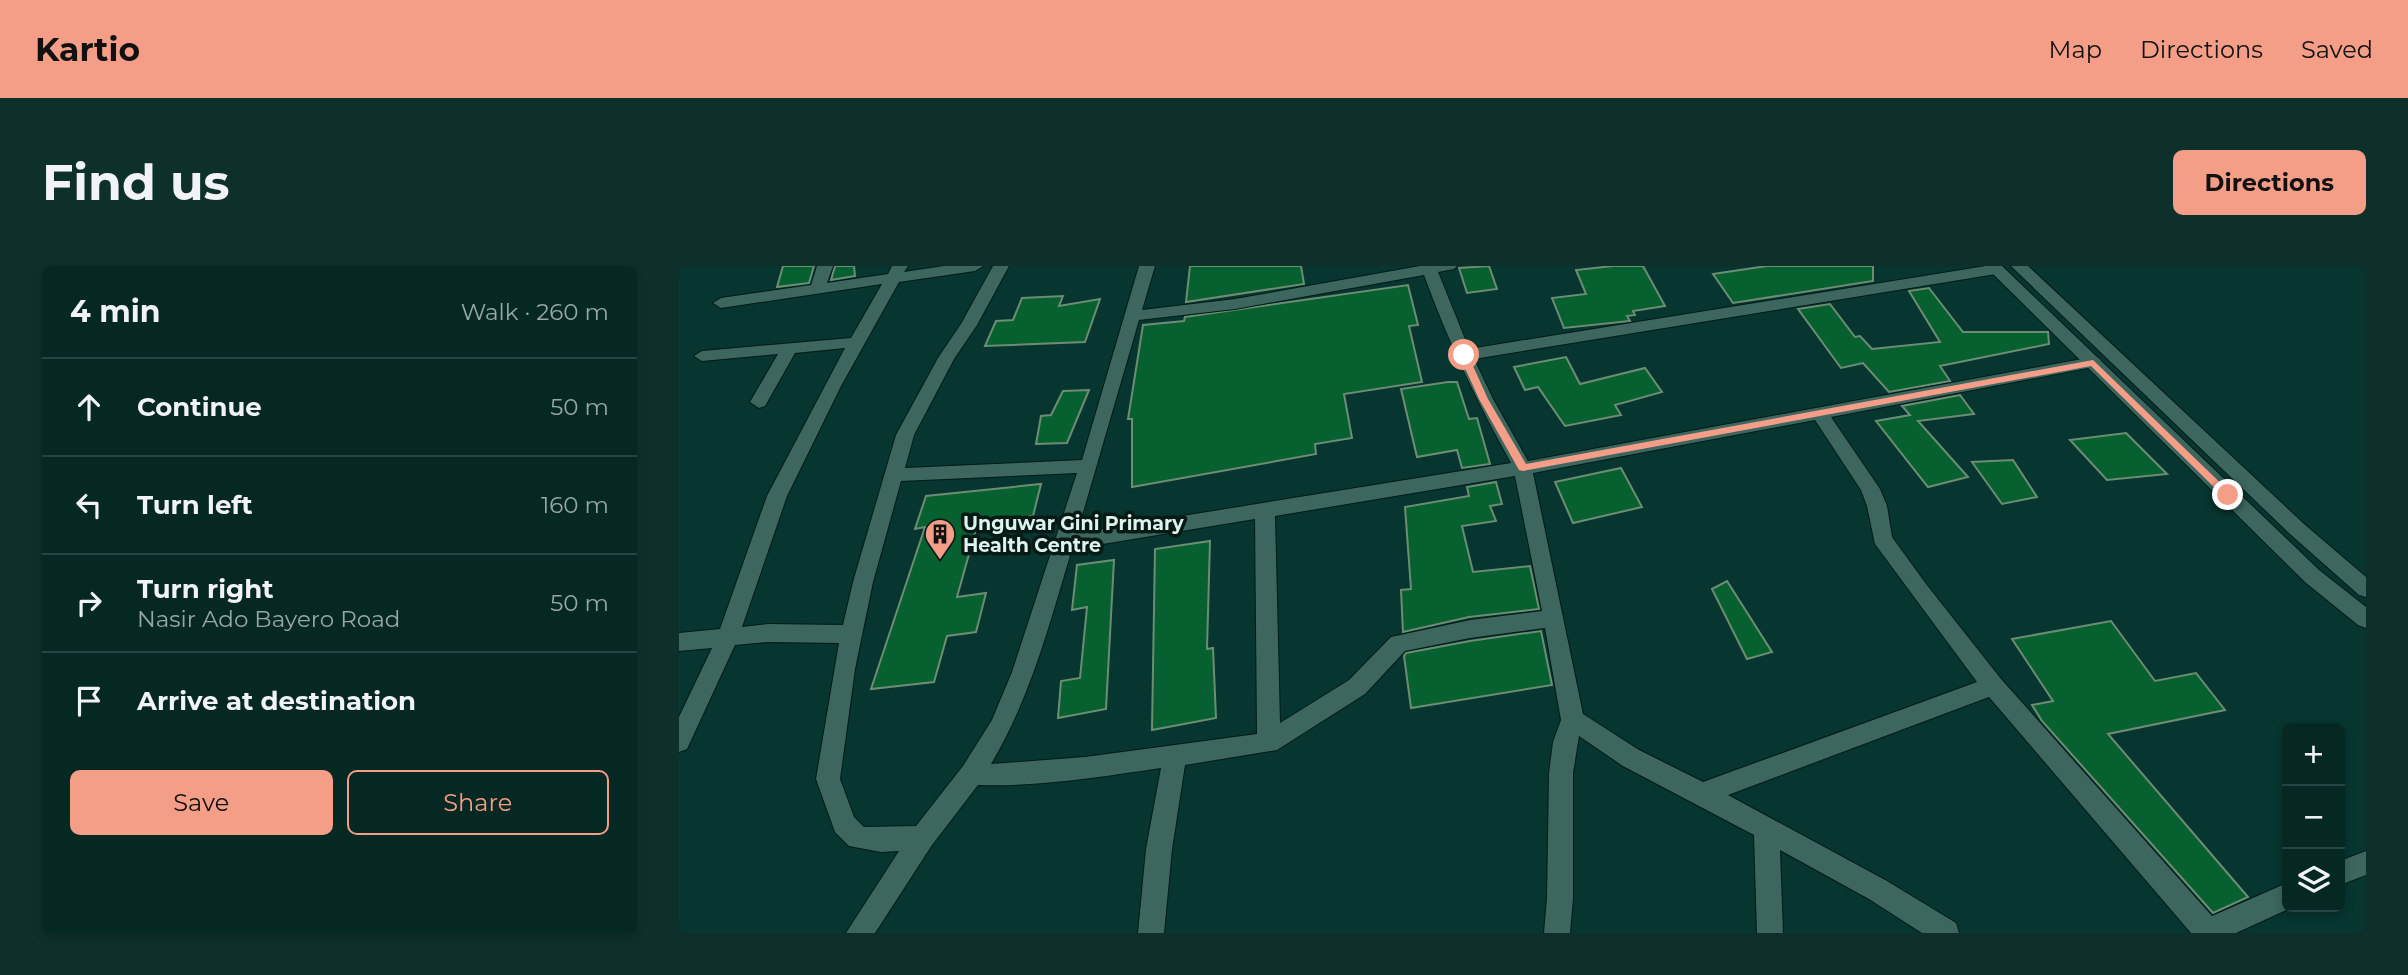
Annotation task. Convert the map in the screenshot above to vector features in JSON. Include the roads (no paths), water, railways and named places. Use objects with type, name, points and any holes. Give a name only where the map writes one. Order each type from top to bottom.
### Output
[{"type":"street","points":[[818,288],[825,266]]},
{"type":"street","points":[[721,303],[818,288],[896,272],[975,266]]},
{"type":"street","points":[[923,837],[881,840],[858,838],[844,824],[828,779],[844,669],[863,582],[900,452],[913,419],[1001,266]]},
{"type":"street","points":[[859,933],[923,837],[972,774],[1002,725],[1023,672],[1089,466],[1135,316],[1147,266]]},
{"type":"street","points":[[1135,316],[1235,304],[1449,266]]},
{"type":"street","points":[[2019,266],[2315,547],[2366,589]]},
{"type":"street","points":[[1464,355],[1994,267],[2312,576],[2366,619]]},
{"type":"street","points":[[1428,268],[1484,399],[1523,468],[1554,618],[1573,720],[1565,742],[1561,773],[1560,898],[1557,933]]},
{"type":"street","points":[[679,742],[728,636],[777,496],[832,386],[896,272]]},
{"type":"street","points":[[702,356],[859,342]]},
{"type":"street","points":[[759,402],[789,349]]},
{"type":"street","points":[[1063,544],[1523,468],[2093,362]]},
{"type":"street","points":[[1820,413],[1870,489],[1877,506],[1882,539],[1993,686],[2207,933],[2282,898]]},
{"type":"street","points":[[895,475],[1089,466]]},
{"type":"street","points":[[1265,510],[1269,743]]},
{"type":"street","points":[[972,774],[1001,775],[1085,768],[1269,743],[1357,687],[1399,643],[1470,629],[1554,618]]},
{"type":"street","points":[[679,642],[768,633],[852,634]]},
{"type":"street","points":[[1702,794],[1993,686]]},
{"type":"street","points":[[1573,720],[1630,758],[1878,890],[1946,933]]},
{"type":"street","points":[[1151,933],[1159,849],[1175,755]]},
{"type":"street","points":[[1766,829],[1770,933]]},
{"type":"street","points":[[2345,871],[2366,863]]},
{"type":"place","name":"Unguwar Gini Primary Health Centre","points":[[940,561]]}]
